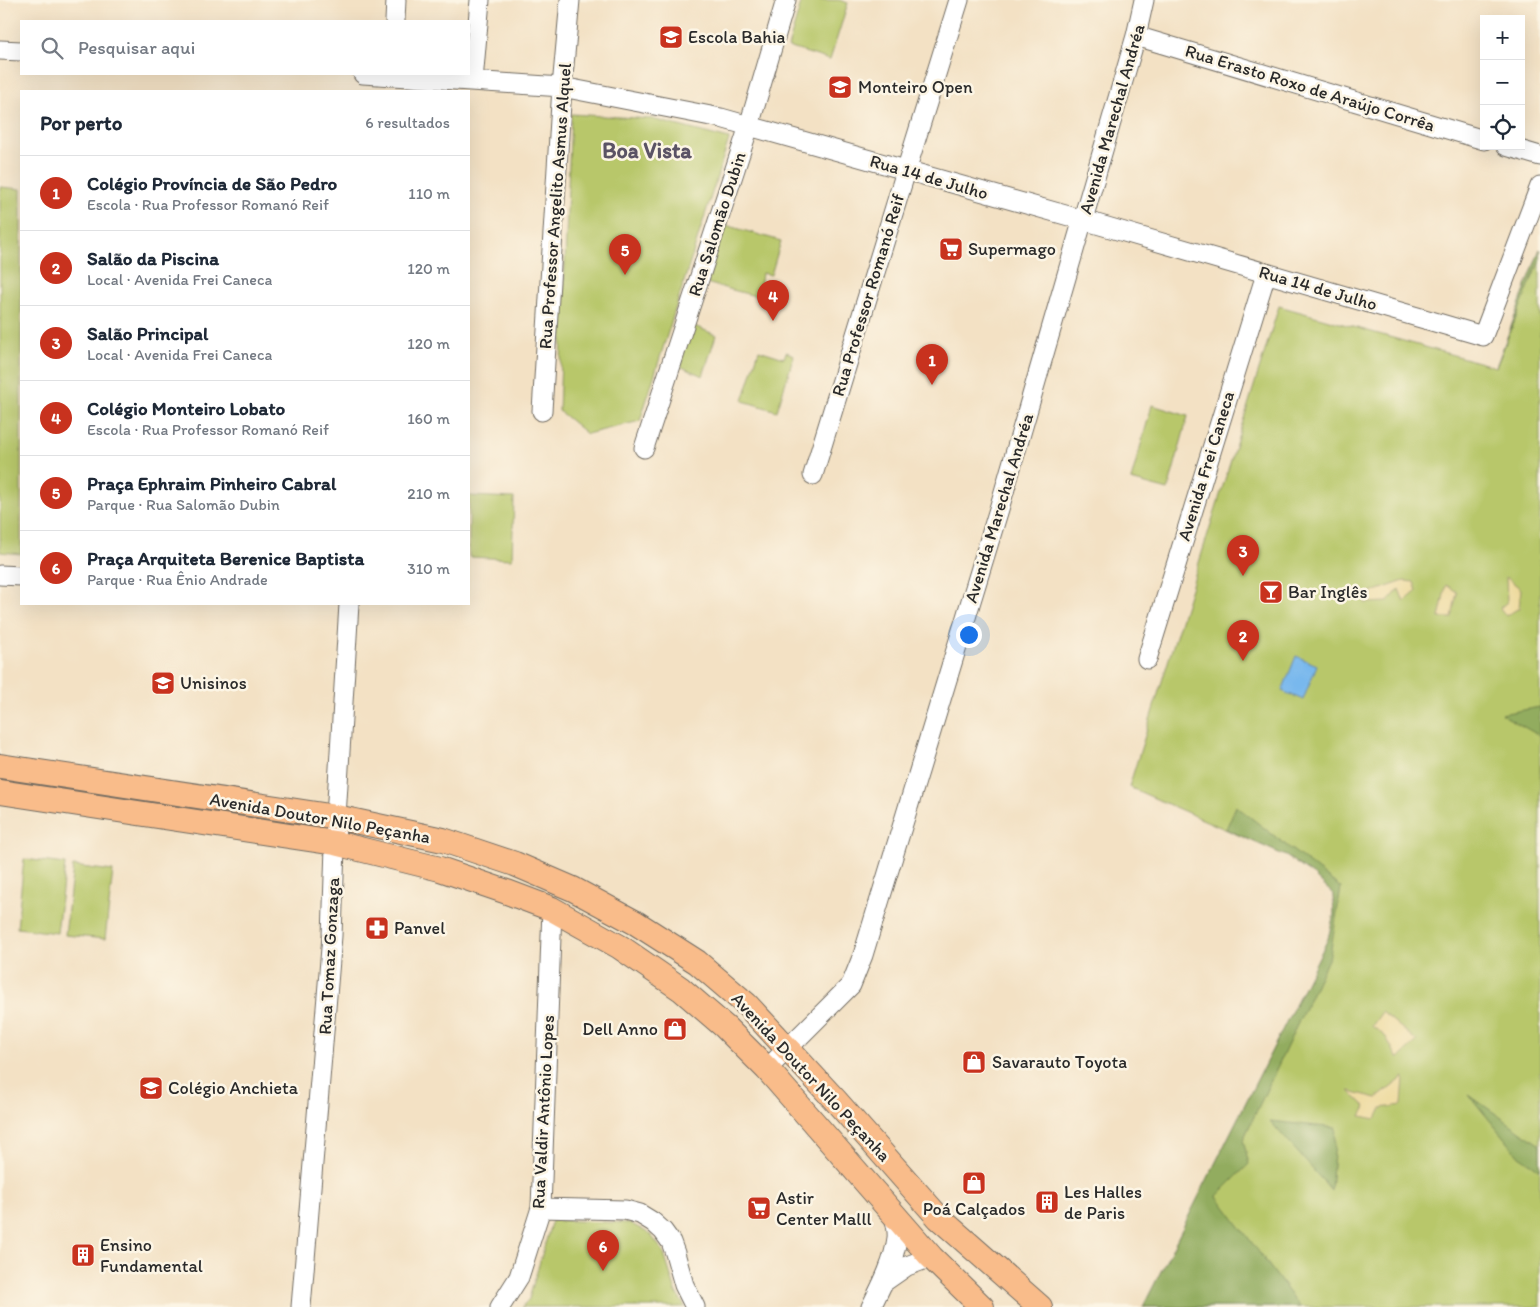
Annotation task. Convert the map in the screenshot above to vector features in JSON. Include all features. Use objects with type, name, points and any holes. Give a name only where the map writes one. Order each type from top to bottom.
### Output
[{"type":"main road","name":"Avenida Doutor Nilo Peçanha","points":[[0,766],[336,817],[443,840],[515,864],[573,889],[636,923],[697,962],[746,1004],[836,1101],[939,1218],[1040,1307]]},
{"type":"main road","name":"Avenida Doutor Nilo Peçanha","points":[[0,792],[335,844],[440,869],[552,909],[620,947],[681,989],[725,1027],[768,1069],[931,1257],[982,1307]]},
{"type":"street","points":[[395,20],[396,0]]},
{"type":"street","points":[[473,81],[480,0]]},
{"type":"street","name":"Rua Professor Angelito Asmus Alquel","points":[[542,412],[562,87],[570,0]]},
{"type":"street","name":"Rua Salomão Dubin","points":[[644,448],[749,126],[786,0]]},
{"type":"street","name":"Rua Professor Romanó Reif","points":[[814,475],[959,0]]},
{"type":"street","name":"Avenida Marechal Andréa","points":[[768,1069],[851,985],[863,955],[999,509],[1136,36],[1144,0]]},
{"type":"street","name":"Rua Erasto Roxo de Araújo Corrêa","points":[[1136,36],[1480,139]]},
{"type":"street","points":[[0,50],[20,51]]},
{"type":"street","name":"Rua 14 de Julho","points":[[368,75],[391,80],[473,81],[562,87],[720,118],[1083,220],[1484,336],[1540,186]]},
{"type":"street","points":[[1520,150],[1540,156]]},
{"type":"street","name":"Avenida Frei Caneca","points":[[1147,658],[1266,274]]},
{"type":"street","points":[[0,576],[20,576]]},
{"type":"street","name":"Rua Tomaz Gonzaga","points":[[300,1307],[332,936],[346,605]]},
{"type":"street","name":"Rua Valdir Antônio Lopes","points":[[500,1307],[519,1277],[541,1208],[552,909]]},
{"type":"street","points":[[541,1208],[625,1210],[640,1214],[663,1231],[671,1242],[684,1285],[695,1307]]},
{"type":"street","points":[[871,1307],[884,1282],[894,1254],[897,1236],[894,1214]]},
{"type":"street","points":[[884,1282],[907,1266],[931,1257]]},
{"type":"green space","points":[[802,0],[839,0],[848,3],[830,60],[788,47]]},
{"type":"green space","points":[[571,114],[652,119],[729,139],[640,421],[587,434],[559,411]]},
{"type":"green space","points":[[0,187],[20,189],[20,554],[0,552]]},
{"type":"green space","points":[[722,224],[781,241],[771,275],[762,273],[759,297],[706,283]]},
{"type":"green space","points":[[1540,249],[1540,1307],[1143,1307],[1328,939],[1334,914],[1333,893],[1313,875],[1286,856],[1129,787],[1279,306],[1496,367]]},
{"type":"green space","points":[[1540,249],[1540,259],[1496,367]]},
{"type":"green space","points":[[692,325],[716,335],[703,376],[677,365]]},
{"type":"green space","points":[[759,350],[784,358],[786,352],[794,355],[777,411],[743,401]]},
{"type":"green space","points":[[1152,405],[1188,416],[1168,490],[1131,480]]},
{"type":"green space","points":[[470,496],[514,498],[512,559],[470,557]]},
{"type":"green space","points":[[1540,707],[1540,736],[1501,714]]},
{"type":"green space","points":[[1236,806],[1341,888],[1330,955],[1243,1140],[1249,1164],[1217,1196],[1300,1307],[1143,1307],[1328,939],[1334,914],[1333,894],[1313,875],[1286,856],[1226,829]]},
{"type":"green space","points":[[24,859],[65,864],[57,933],[17,928]]},
{"type":"green space","points":[[73,866],[113,871],[105,939],[65,935]]},
{"type":"green space","points":[[1469,1095],[1540,1145],[1540,1170],[1519,1156]]},
{"type":"green space","points":[[1270,1121],[1336,1128],[1331,1190]]},
{"type":"green space","points":[[552,1220],[630,1223],[650,1234],[663,1251],[676,1292],[685,1307],[522,1307],[529,1299]]},
{"type":"sand","points":[[1506,577],[1521,589],[1519,608],[1506,616],[1500,608],[1507,602]]},
{"type":"sand","points":[[1404,581],[1414,582],[1417,591],[1404,602],[1399,589],[1388,602],[1365,603],[1364,595]]},
{"type":"sand","points":[[1446,585],[1457,592],[1452,618],[1439,618]]},
{"type":"sand","points":[[1382,1012],[1417,1041],[1398,1059],[1386,1037],[1372,1026]]},
{"type":"sand","points":[[1404,1077],[1402,1105],[1382,1108],[1376,1119],[1361,1116],[1366,1107],[1349,1091],[1377,1098]]},
{"type":"water","points":[[1296,656],[1317,665],[1303,700],[1282,691]]},
{"type":"place","name":"Escola Bahia","points":[[671,37]]},
{"type":"place","name":"Monteiro Open","points":[[840,87]]},
{"type":"place","name":"Supermago","points":[[951,249]]},
{"type":"place","name":"Praça Ephraim Pinheiro Cabral","points":[[625,275]]},
{"type":"place","name":"Colégio Monteiro Lobato","points":[[773,321]]},
{"type":"place","name":"Colégio Província de São Pedro","points":[[932,385]]},
{"type":"place","name":"Salão Principal","points":[[1243,576]]},
{"type":"place","name":"Bar Inglês","points":[[1271,592]]},
{"type":"place","name":"Salão da Piscina","points":[[1243,661]]},
{"type":"place","name":"Unisinos","points":[[163,683]]},
{"type":"place","name":"Panvel","points":[[377,928]]},
{"type":"place","name":"Dell Anno","points":[[675,1029]]},
{"type":"place","name":"Savarauto Toyota","points":[[974,1062]]},
{"type":"place","name":"Colégio Anchieta","points":[[151,1088]]},
{"type":"place","name":"Poá Calçados","points":[[974,1183]]},
{"type":"place","name":"Les Halles de Paris","points":[[1047,1202]]},
{"type":"place","name":"Astir Center Malll","points":[[759,1208]]},
{"type":"place","name":"Ensino Fundamental","points":[[83,1255]]},
{"type":"place","name":"Praça Arquiteta Berenice Baptista","points":[[603,1271]]},
{"type":"district","name":"Boa Vista","points":[[647,150]]}]
